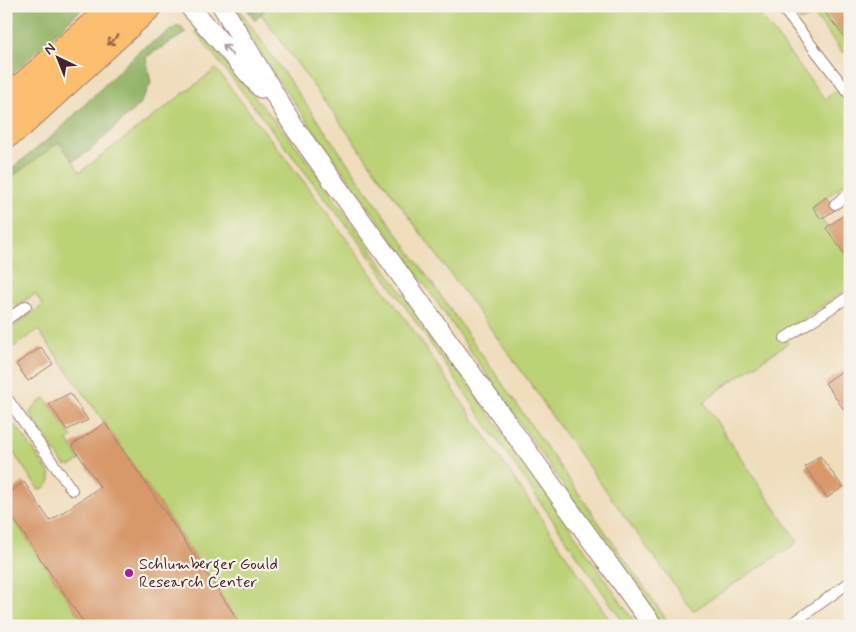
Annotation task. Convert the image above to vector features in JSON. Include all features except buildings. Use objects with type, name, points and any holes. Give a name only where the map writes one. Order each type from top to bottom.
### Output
[{"type":"main road","points":[[6,101],[116,6]]},
{"type":"main road","points":[[6,134],[20,124],[148,6]]},
{"type":"street","points":[[189,6],[294,127]]},
{"type":"street","points":[[222,6],[294,127],[653,626]]},
{"type":"lane","points":[[785,8],[850,95]]},
{"type":"lane","points":[[835,204],[850,193]]},
{"type":"lane","points":[[785,338],[850,296]]},
{"type":"lane","points":[[7,319],[26,306]]},
{"type":"lane","points":[[6,397],[72,490]]},
{"type":"lane","points":[[788,626],[850,582]]},
{"type":"green space","points":[[7,6],[85,6],[6,80]]},
{"type":"green space","points":[[230,6],[237,6],[671,626],[660,626],[430,292],[277,79]]},
{"type":"green space","points":[[245,6],[268,6],[255,21]]},
{"type":"green space","points":[[268,6],[753,6],[825,99],[838,90],[850,108],[850,180],[813,207],[850,261],[850,287],[782,333],[788,343],[723,387],[704,403],[798,542],[693,611],[549,412],[536,391],[261,14]]},
{"type":"green space","points":[[799,6],[820,6],[850,44],[850,48],[843,53],[814,15],[800,21],[795,15],[795,9]]},
{"type":"green space","points":[[179,25],[186,33],[146,57],[151,83],[139,105],[89,151],[73,161],[59,142],[6,181],[6,173],[57,132],[139,51]]},
{"type":"green space","points":[[197,29],[298,148],[540,484],[637,626],[626,626],[368,253],[195,31]]},
{"type":"green space","points":[[216,69],[304,182],[407,321],[614,626],[242,626],[105,423],[38,330],[6,352],[6,332],[43,305],[35,294],[18,305],[13,304],[6,295],[6,287],[12,283],[6,274],[6,179],[60,142],[80,172]]},
{"type":"green space","points":[[45,398],[72,437],[68,441],[80,460],[71,466],[64,465],[30,414],[34,406]]},
{"type":"green space","points":[[13,425],[18,428],[50,474],[48,484],[39,490],[6,442],[6,430]]},
{"type":"green space","points":[[6,508],[86,626],[6,626]]},
{"type":"place","name":"Schlumberger Gould Research Center","points":[[129,573]]}]
